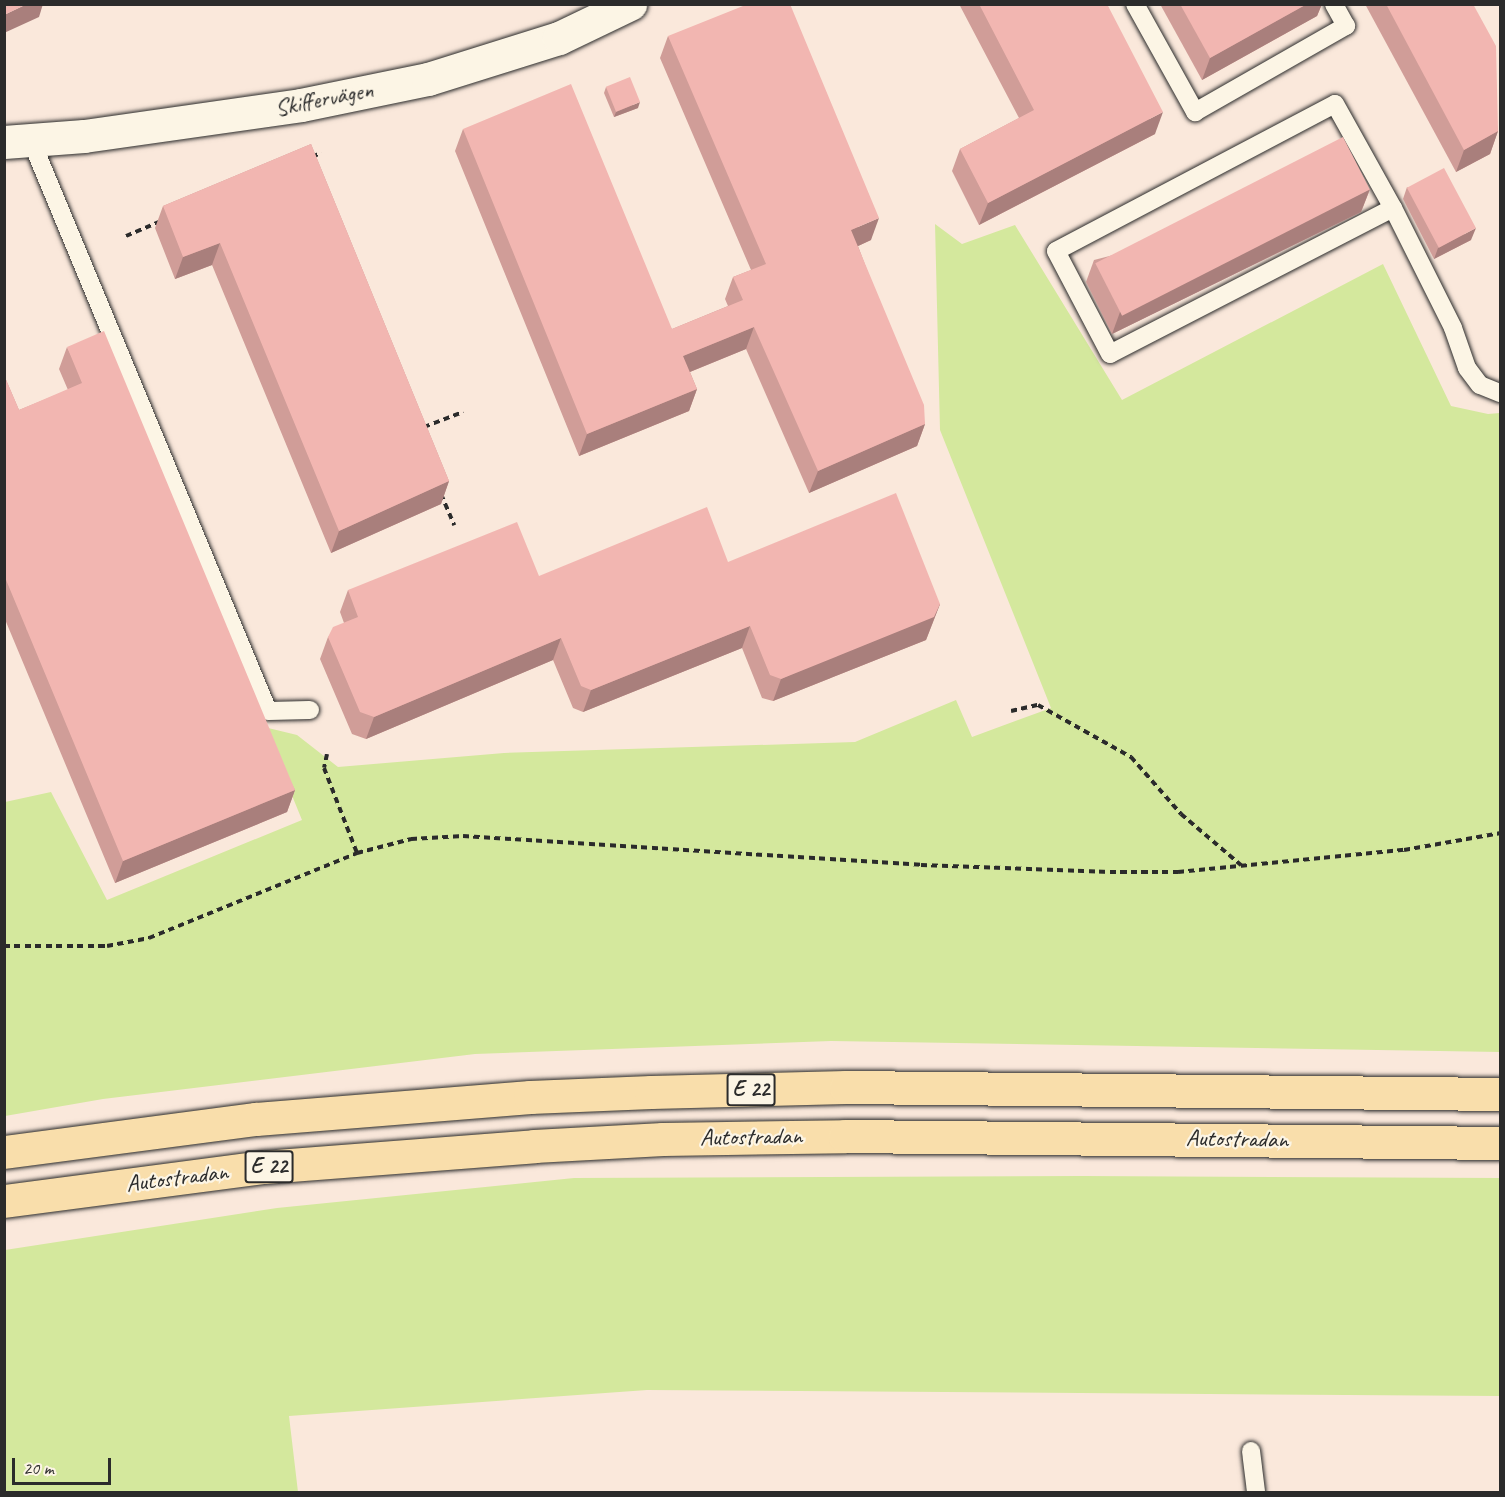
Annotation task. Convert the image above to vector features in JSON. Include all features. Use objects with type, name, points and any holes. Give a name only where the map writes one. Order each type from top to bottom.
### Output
[{"type":"highway","name":"Autostradan","points":[[4,1152],[256,1119],[530,1097],[651,1092],[858,1087],[1500,1094]]},
{"type":"highway","name":"Autostradan","points":[[4,1201],[87,1188],[264,1167],[534,1146],[651,1140],[845,1136],[1500,1143]]},
{"type":"street","name":"Skiffervägen","points":[[17,141],[84,136],[301,105],[428,79],[559,38],[630,4]]},
{"type":"lane","points":[[1135,4],[1195,112],[1346,26],[1334,4]]},
{"type":"lane","points":[[1393,208],[1110,354],[1056,251],[1335,104],[1393,208],[1454,328],[1467,368],[1480,385],[1500,393]]},
{"type":"lane","points":[[17,141],[268,711],[310,710]]},
{"type":"lane","points":[[1251,1451],[1256,1492]]},
{"type":"path","points":[[304,160],[321,153]]},
{"type":"path","points":[[126,236],[168,218]]},
{"type":"path","points":[[415,431],[463,412]]},
{"type":"path","points":[[437,483],[454,525]]},
{"type":"path","points":[[1011,711],[1038,705],[1131,757],[1182,814],[1241,866]]},
{"type":"path","points":[[327,754],[324,768],[357,853]]},
{"type":"path","points":[[4,946],[96,946],[149,938],[357,853],[411,839],[463,836],[793,858],[1051,870],[1178,872],[1404,850],[1500,833]]},
{"type":"green space","points":[[935,224],[962,244],[1015,225],[1122,400],[1383,264],[1451,406],[1488,414],[1500,413],[1500,1052],[831,1041],[475,1054],[103,1099],[5,1116],[5,802],[51,792],[107,900],[302,820],[264,727],[297,735],[338,767],[504,753],[855,742],[956,700],[972,737],[1051,708],[940,430]]},
{"type":"green space","points":[[1082,1176],[1500,1178],[1500,1396],[647,1390],[289,1416],[298,1492],[5,1492],[5,1250],[277,1208],[574,1178]]},
{"type":"building","points":[[4,4],[27,4],[4,15]]},
{"type":"building","points":[[748,4],[790,4],[879,218],[851,230],[924,405],[925,424],[818,471],[754,327],[683,356],[697,389],[587,434],[463,129],[571,84],[672,329],[743,300],[733,277],[766,264],[668,36]]},
{"type":"building","points":[[979,4],[1107,4],[1163,112],[988,203],[960,149],[1034,110]]},
{"type":"building","points":[[1180,4],[1307,4],[1210,58]]},
{"type":"building","points":[[1386,4],[1473,4],[1496,46],[1498,131],[1464,150]]},
{"type":"building","points":[[630,77],[640,102],[616,112],[606,87]]},
{"type":"building","points":[[1343,137],[1370,190],[1122,316],[1095,263]]},
{"type":"building","points":[[311,144],[449,481],[339,531],[220,243],[183,257],[163,206]]},
{"type":"building","points":[[1444,168],[1476,228],[1439,248],[1407,188]]},
{"type":"building","points":[[104,331],[295,790],[123,861],[4,575],[4,375],[19,410],[82,383],[67,347]]},
{"type":"building","points":[[896,493],[940,604],[934,617],[781,679],[770,675],[750,626],[591,690],[581,686],[561,638],[374,717],[360,712],[328,637],[333,627],[358,617],[348,590],[517,522],[539,576],[707,507],[728,562]]}]
